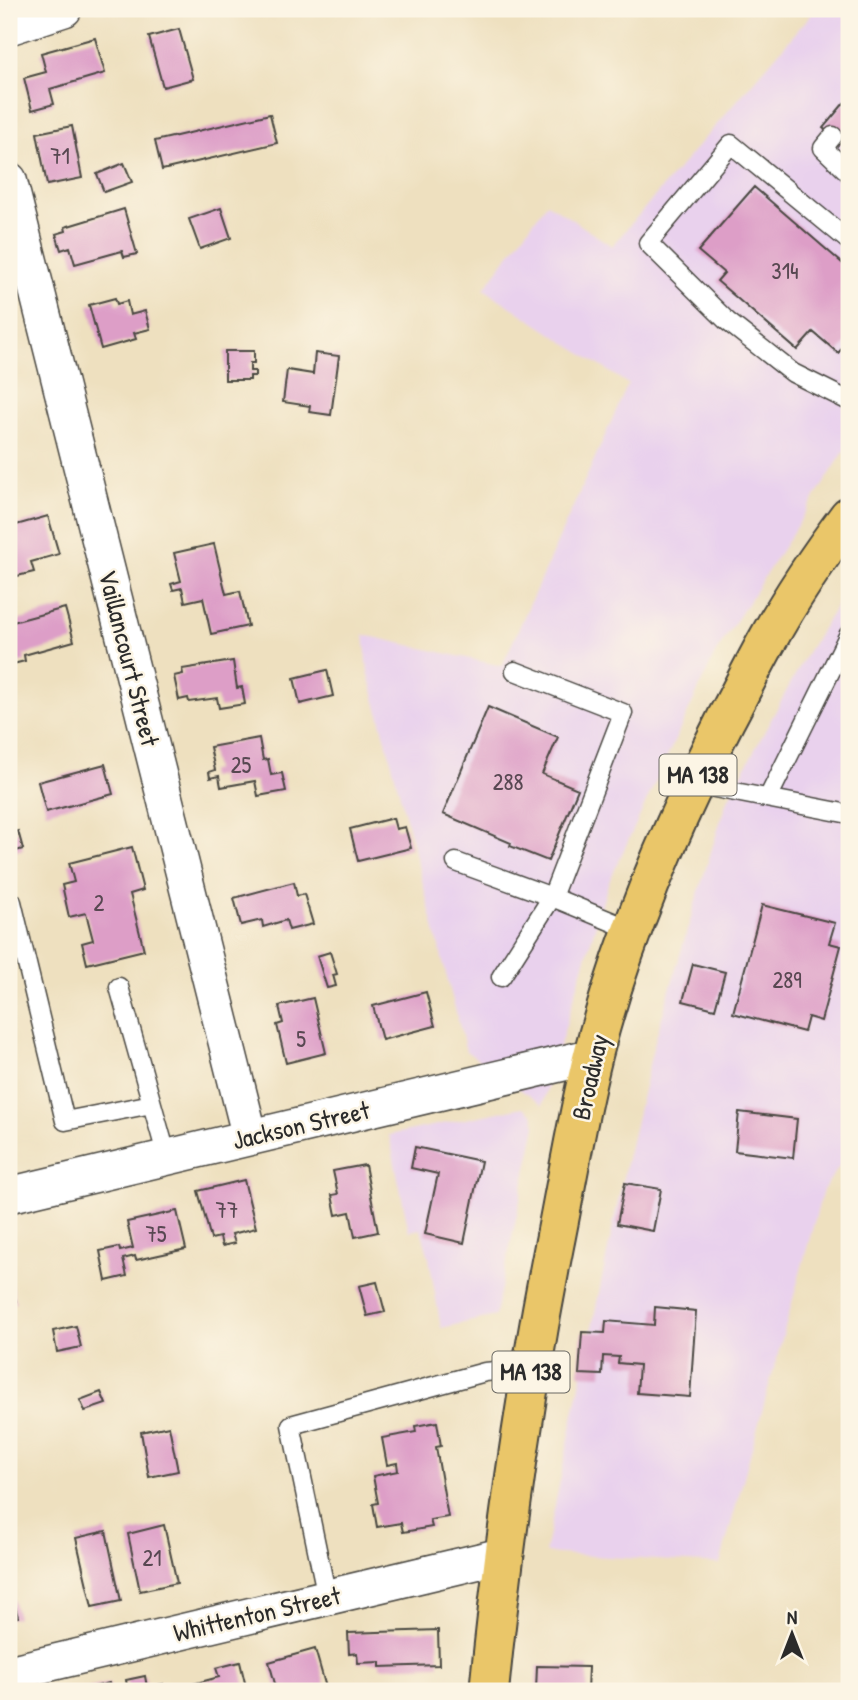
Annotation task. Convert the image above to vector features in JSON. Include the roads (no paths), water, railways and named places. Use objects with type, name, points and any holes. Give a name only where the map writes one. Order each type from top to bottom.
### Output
[{"type":"main road","name":"Broadway","points":[[489,1691],[513,1485],[531,1368],[593,1056],[632,930],[662,853],[694,784],[766,641],[849,516]]},
{"type":"street","points":[[9,27],[64,9]]},
{"type":"street","name":"Vaillancourt Street","points":[[9,180],[250,1137]]},
{"type":"street","name":"Jackson Street","points":[[9,1195],[593,1056]]},
{"type":"street","name":"Whittenton Street","points":[[9,1673],[505,1555]]},
{"type":"lane","points":[[834,136],[822,148],[849,173]]},
{"type":"lane","points":[[849,241],[731,145],[648,243],[727,321],[793,373],[849,401]]},
{"type":"lane","points":[[768,798],[849,634]]},
{"type":"lane","points":[[501,977],[552,897],[623,713],[515,671]]},
{"type":"lane","points":[[694,784],[849,814]]},
{"type":"lane","points":[[456,862],[632,930]]},
{"type":"lane","points":[[12,902],[65,1121],[152,1104]]},
{"type":"lane","points":[[120,987],[167,1157]]},
{"type":"lane","points":[[327,1597],[291,1425],[485,1372],[531,1368]]}]
